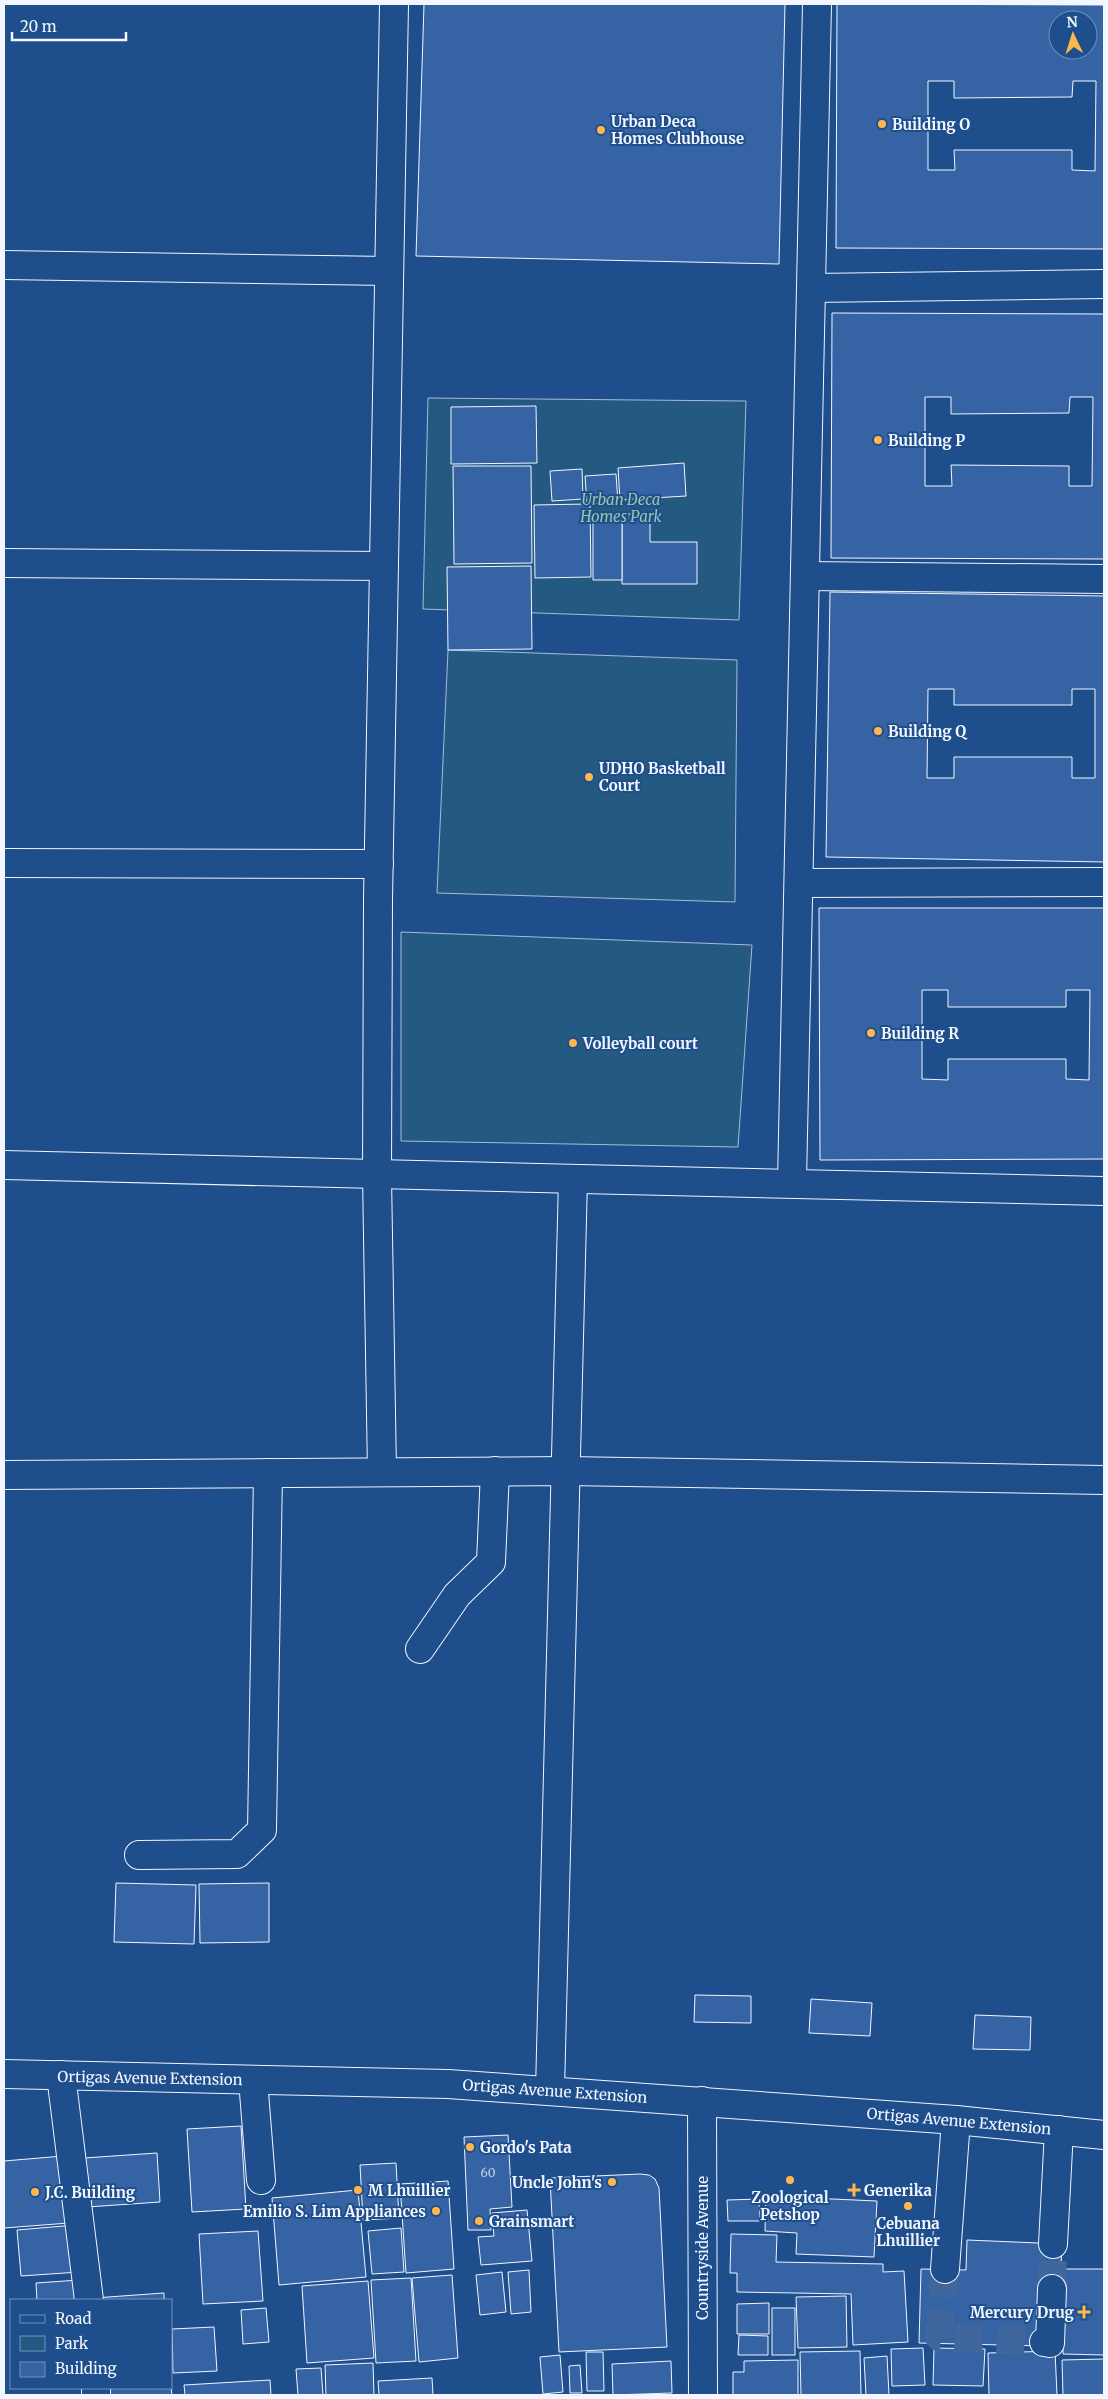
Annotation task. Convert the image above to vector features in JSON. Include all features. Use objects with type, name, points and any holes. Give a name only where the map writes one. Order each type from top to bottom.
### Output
[{"type":"street","points":[[382,1472],[377,1176],[379,864],[394,4]]},
{"type":"street","points":[[792,1182],[817,4]]},
{"type":"street","points":[[4,265],[389,271]]},
{"type":"street","points":[[812,288],[1104,284]]},
{"type":"street","points":[[4,563],[384,566]]},
{"type":"street","points":[[806,576],[1104,579]]},
{"type":"street","points":[[4,863],[379,864]]},
{"type":"street","points":[[799,883],[1104,882]]},
{"type":"street","points":[[4,1165],[377,1176],[792,1182],[1104,1191]]},
{"type":"street","points":[[550,2090],[573,1179]]},
{"type":"street","points":[[420,1649],[457,1595],[491,1562],[495,1471]]},
{"type":"street","points":[[4,1475],[566,1471],[1104,1480]]},
{"type":"street","points":[[139,1855],[238,1854],[262,1830],[268,1473]]},
{"type":"street","name":"Ortigas Avenue Extension","points":[[4,2074],[448,2084],[956,2120],[1104,2135]]},
{"type":"street","points":[[61,2076],[89,2299]]},
{"type":"street","points":[[253,2080],[261,2180]]},
{"type":"street","name":"Countryside Avenue","points":[[702,2101],[703,2395]]},
{"type":"street","points":[[945,2270],[956,2120]]},
{"type":"street","points":[[1053,2244],[1059,2130]]},
{"type":"street","points":[[1044,2342],[1050,2342],[1052,2289]]},
{"type":"green space","name":"Urban Deca Homes Park","points":[[428,398],[746,401],[739,620],[423,609]]},
{"type":"green space","name":"UDHO Basketball Court","points":[[448,650],[737,660],[735,902],[437,893]]},
{"type":"green space","name":"Volleyball court","points":[[401,932],[752,945],[738,1147],[401,1141]]},
{"type":"building","name":"Urban Deca Homes Clubhouse","points":[[424,4],[785,4],[779,264],[416,256]]},
{"type":"building","name":"Building O","points":[[837,4],[1104,5],[1104,249],[836,248]],"holes":[[[928,81],[954,81],[954,98],[1072,97],[1073,81],[1096,81],[1095,171],[1072,170],[1072,150],[954,150],[955,170],[928,170]]]},
{"type":"building","name":"Building P","points":[[832,313],[1104,314],[1104,559],[831,558]],"holes":[[[925,397],[951,397],[951,414],[1069,413],[1070,397],[1093,397],[1092,486],[1069,486],[1069,466],[951,465],[952,486],[925,486]]]},
{"type":"building","points":[[536,406],[537,463],[451,464],[451,407]]},
{"type":"building","points":[[684,463],[686,496],[620,500],[618,468]]},
{"type":"building","points":[[453,466],[531,466],[532,563],[454,564]]},
{"type":"building","points":[[582,469],[583,499],[552,501],[550,471]]},
{"type":"building","points":[[616,474],[618,502],[587,504],[585,476]]},
{"type":"building","points":[[590,504],[591,577],[535,578],[534,505]]},
{"type":"building","points":[[622,514],[650,514],[650,542],[697,542],[697,584],[622,584]]},
{"type":"building","points":[[622,514],[622,580],[593,580],[593,515]]},
{"type":"building","points":[[531,566],[532,649],[448,650],[447,567]]},
{"type":"building","name":"Building Q","points":[[830,592],[1104,596],[1104,862],[826,857]],"holes":[[[928,689],[954,689],[954,705],[1072,705],[1072,689],[1095,689],[1095,778],[1072,778],[1072,757],[954,757],[954,778],[927,778]]]},
{"type":"building","name":"Building R","points":[[819,908],[1104,908],[1104,1159],[820,1160]],"holes":[[[922,990],[948,990],[948,1007],[1066,1007],[1066,990],[1090,990],[1089,1080],[1066,1079],[1066,1059],[948,1059],[948,1080],[922,1079]]]},
{"type":"building","points":[[116,1883],[196,1885],[194,1944],[114,1942]]},
{"type":"building","points":[[269,1883],[269,1942],[200,1943],[199,1884]]},
{"type":"building","points":[[695,1995],[751,1996],[751,2023],[694,2022]]},
{"type":"building","points":[[811,1999],[872,2003],[870,2036],[809,2033]]},
{"type":"building","points":[[975,2015],[1031,2017],[1030,2050],[973,2049]]},
{"type":"building","points":[[241,2126],[246,2209],[192,2212],[187,2129]]},
{"type":"building","points":[[508,2135],[512,2207],[490,2209],[491,2230],[468,2230],[464,2137]]},
{"type":"building","points":[[157,2153],[160,2202],[87,2207],[84,2158]]},
{"type":"building","name":"J.C. Building","points":[[63,2156],[69,2223],[4,2228],[4,2161]]},
{"type":"building","points":[[396,2163],[399,2218],[363,2220],[360,2165]]},
{"type":"building","points":[[649,2175],[655,2179],[659,2188],[667,2347],[559,2352],[550,2178]]},
{"type":"building","points":[[448,2181],[454,2269],[406,2273],[400,2184]]},
{"type":"building","points":[[358,2190],[366,2277],[279,2285],[272,2198]]},
{"type":"building","points":[[766,2196],[877,2201],[874,2257],[796,2254],[797,2233],[765,2231]]},
{"type":"building","points":[[759,2199],[760,2221],[728,2221],[727,2200]]},
{"type":"building","points":[[527,2210],[532,2261],[481,2265],[478,2237],[494,2236],[492,2213]]},
{"type":"building","points":[[75,2225],[79,2272],[21,2276],[17,2230]]},
{"type":"building","points":[[401,2228],[404,2272],[372,2274],[368,2231]]},
{"type":"building","points":[[258,2231],[263,2301],[203,2304],[199,2234]]},
{"type":"building","points":[[731,2234],[777,2235],[776,2262],[883,2264],[883,2272],[904,2271],[908,2342],[853,2345],[851,2294],[737,2292],[737,2273],[730,2273]]},
{"type":"building","points":[[967,2240],[1062,2244],[1060,2289],[1044,2346],[919,2343],[921,2269],[966,2270]]},
{"type":"building","name":"Mercury Drug","points":[[1064,2269],[1104,2269],[1104,2355],[1063,2354]]},
{"type":"building","points":[[529,2270],[531,2312],[511,2314],[508,2272]]},
{"type":"building","points":[[502,2272],[506,2312],[480,2315],[476,2275]]},
{"type":"building","points":[[452,2275],[458,2358],[419,2362],[412,2278]]},
{"type":"building","points":[[411,2278],[416,2361],[376,2363],[371,2280]]},
{"type":"building","points":[[79,2280],[80,2299],[37,2299],[36,2283]]},
{"type":"building","points":[[368,2281],[374,2358],[307,2363],[302,2286]]},
{"type":"building","points":[[164,2293],[164,2299],[94,2298]]},
{"type":"building","points":[[846,2296],[847,2347],[798,2348],[796,2297]]},
{"type":"building","points":[[769,2303],[769,2334],[737,2334],[737,2304]]},
{"type":"building","points":[[266,2308],[269,2342],[243,2344],[241,2310]]},
{"type":"building","points":[[772,2308],[795,2308],[795,2355],[772,2355]]},
{"type":"building","points":[[214,2327],[217,2371],[173,2373],[172,2329]]},
{"type":"building","points":[[739,2335],[768,2336],[768,2355],[738,2355]]},
{"type":"building","points":[[923,2348],[925,2385],[892,2386],[891,2349]]},
{"type":"building","points":[[934,2348],[985,2349],[983,2386],[933,2385]]},
{"type":"building","points":[[860,2351],[861,2395],[801,2395],[800,2352]]},
{"type":"building","points":[[1055,2351],[1057,2395],[989,2395],[988,2353]]},
{"type":"building","points":[[586,2352],[603,2352],[604,2391],[587,2391]]},
{"type":"building","points":[[560,2355],[563,2392],[543,2394],[540,2357]]},
{"type":"building","points":[[887,2356],[889,2395],[866,2395],[864,2358]]},
{"type":"building","points":[[1104,2359],[1104,2395],[1063,2395],[1062,2360]]},
{"type":"building","points":[[798,2360],[798,2395],[733,2395],[733,2372],[744,2372],[744,2361]]},
{"type":"building","points":[[671,2361],[672,2393],[613,2395],[612,2364]]},
{"type":"building","points":[[373,2363],[374,2395],[326,2395],[325,2365]]},
{"type":"building","points":[[580,2365],[582,2393],[570,2393],[569,2366]]},
{"type":"building","points":[[321,2368],[323,2395],[298,2395],[296,2369]]},
{"type":"building","points":[[432,2378],[433,2395],[379,2395],[378,2381]]},
{"type":"building","points":[[270,2380],[271,2395],[185,2395],[184,2385]]},
{"type":"building","points":[[101,2389],[171,2389],[172,2395],[102,2395]]},
{"type":"tunnel","points":[[1052,2289],[1053,2244]]},
{"type":"tunnel","points":[[945,2269],[939,2337],[1044,2342]]},
{"type":"place","name":"Building O","points":[[882,124]]},
{"type":"place","name":"Urban Deca Homes Clubhouse","points":[[601,130]]},
{"type":"place","name":"Building P","points":[[878,440]]},
{"type":"place","name":"Building Q","points":[[878,731]]},
{"type":"place","name":"UDHO Basketball Court","points":[[589,777]]},
{"type":"place","name":"Building R","points":[[871,1033]]},
{"type":"place","name":"Volleyball court","points":[[573,1043]]},
{"type":"place","name":"Gordo's Pata","points":[[470,2147]]},
{"type":"place","name":"Zoological Petshop","points":[[790,2180]]},
{"type":"place","name":"Uncle John's","points":[[612,2182]]},
{"type":"place","name":"M Lhuillier","points":[[358,2190]]},
{"type":"place","name":"Generika","points":[[854,2190]]},
{"type":"place","name":"J.C. Building","points":[[35,2192]]},
{"type":"place","name":"Cebuana Lhuillier","points":[[908,2206]]},
{"type":"place","name":"Emilio S. Lim Appliances","points":[[436,2211]]},
{"type":"place","name":"Grainsmart","points":[[479,2221]]},
{"type":"place","name":"Mercury Drug","points":[[1084,2312]]}]
